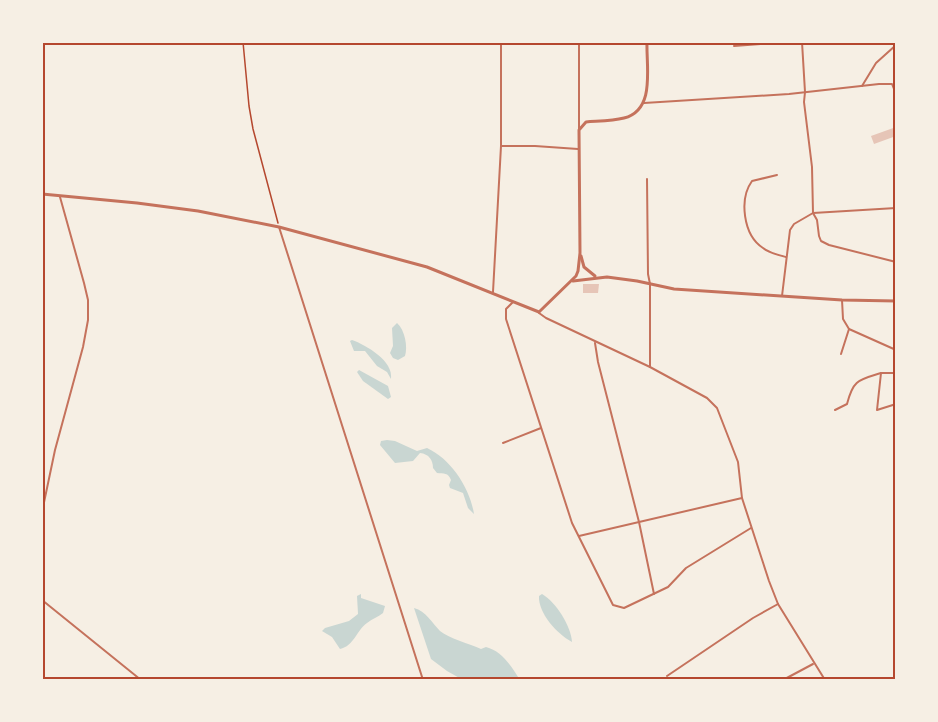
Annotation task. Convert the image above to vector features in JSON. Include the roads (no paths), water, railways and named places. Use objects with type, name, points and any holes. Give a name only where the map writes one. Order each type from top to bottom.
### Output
[{"type":"street","points":[[493,292],[501,146],[501,42]]},
{"type":"street","points":[[539,312],[572,281],[578,271],[580,253],[579,42]]},
{"type":"street","points":[[579,130],[586,122],[626,118],[641,108],[644,103],[646,42]]},
{"type":"street","points":[[734,46],[787,42]]},
{"type":"street","points":[[802,42],[804,102],[812,167],[813,213],[817,220],[821,241],[896,262]]},
{"type":"street","points":[[862,86],[876,63],[896,45]]},
{"type":"street","points":[[644,103],[894,84],[896,94]]},
{"type":"street","points":[[501,146],[578,149]]},
{"type":"street","points":[[777,175],[752,181],[747,191],[744,207],[746,220],[757,243],[763,248],[786,257]]},
{"type":"street","points":[[647,179],[650,367]]},
{"type":"street","points":[[42,194],[188,210],[279,227],[427,267],[539,312],[546,318],[650,367],[707,398],[717,408],[738,462],[742,498],[778,604],[825,680]]},
{"type":"street","points":[[42,512],[55,450],[84,347],[88,320],[88,300],[60,196]]},
{"type":"street","points":[[782,296],[792,226],[813,213],[896,208]]},
{"type":"street","points":[[279,227],[423,680]]},
{"type":"street","points":[[580,253],[584,267],[597,277]]},
{"type":"street","points":[[572,281],[597,277],[637,280],[674,289],[842,300],[896,301]]},
{"type":"street","points":[[842,300],[843,319],[849,329],[896,350]]},
{"type":"street","points":[[513,302],[506,309],[506,319],[561,491],[579,536],[610,601],[616,607],[624,608],[668,587],[693,563],[752,528]]},
{"type":"street","points":[[841,354],[849,329]]},
{"type":"street","points":[[595,341],[598,362],[639,522],[654,594]]},
{"type":"street","points":[[835,410],[847,404],[850,389],[860,380],[881,373],[896,373]]},
{"type":"street","points":[[881,373],[877,410],[896,404]]},
{"type":"street","points":[[503,443],[541,428]]},
{"type":"street","points":[[579,536],[742,498]]},
{"type":"street","points":[[42,600],[141,680]]},
{"type":"street","points":[[667,676],[753,618],[778,604]]},
{"type":"street","points":[[783,680],[813,664]]}]
